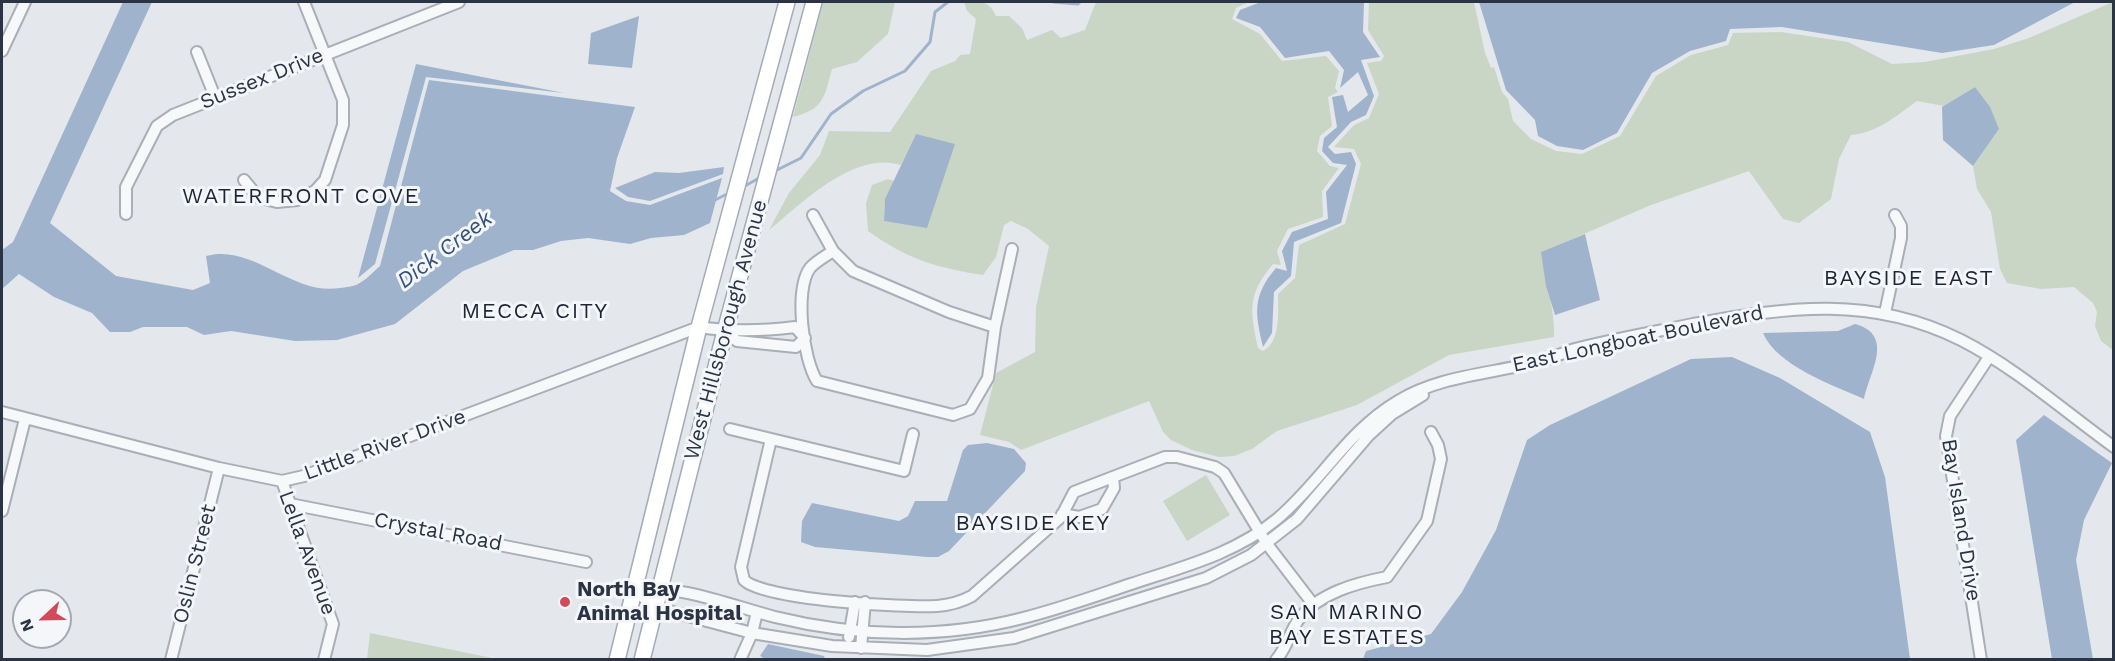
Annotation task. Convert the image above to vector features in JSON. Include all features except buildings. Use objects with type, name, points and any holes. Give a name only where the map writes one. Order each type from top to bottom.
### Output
[{"type":"main road","name":"West Hillsborough Avenue","points":[[617,660],[699,327],[787,2]]},
{"type":"main road","name":"West Hillsborough Avenue","points":[[642,660],[725,331],[814,2]]},
{"type":"street","points":[[2,51],[25,2]]},
{"type":"street","points":[[244,180],[258,197],[277,202],[297,200],[315,191],[325,180],[344,125],[343,100],[304,2]]},
{"type":"street","name":"Sussex Drive","points":[[126,214],[126,187],[157,126],[173,115],[459,2]]},
{"type":"street","points":[[197,52],[215,98]]},
{"type":"street","points":[[813,215],[833,251],[853,271],[949,312],[995,327]]},
{"type":"street","points":[[1885,313],[1901,238],[1901,226],[1895,215]]},
{"type":"street","points":[[833,251],[812,266],[806,275],[801,296],[810,370],[817,381],[953,415],[970,410],[988,378],[995,327],[1012,249]]},
{"type":"street","name":"East Longboat Boulevard","points":[[634,589],[659,587],[812,625],[863,632],[935,632],[1022,618],[1205,560],[1260,532],[1289,508],[1350,438],[1374,417],[1419,389],[1450,380],[1541,361],[1572,350],[1644,333],[1773,310],[1827,307],[1885,313],[1941,331],[1989,357],[2114,447]]},
{"type":"street","name":"Little River Drive","points":[[2,412],[219,468],[282,481],[304,476],[699,327],[725,331]]},
{"type":"street","points":[[725,331],[738,329],[754,333],[795,327],[805,338]]},
{"type":"street","points":[[781,345],[782,328]]},
{"type":"street","points":[[725,331],[737,341],[796,347],[805,338]]},
{"type":"street","name":"Bay Island Drive","points":[[1981,660],[1946,436],[1950,416],[1989,357]]},
{"type":"street","name":"East Longboat Boulevard","points":[[634,589],[654,607],[752,633],[848,647],[865,652],[949,649],[1039,632],[1206,578],[1235,564],[1267,544],[1306,509],[1350,454],[1380,424],[1406,405],[1450,380]]},
{"type":"street","points":[[2,511],[25,419]]},
{"type":"street","points":[[730,429],[904,471],[913,434]]},
{"type":"street","points":[[1276,660],[1283,652],[1298,620],[1313,604],[1358,583],[1387,577],[1427,520],[1441,459],[1438,445],[1431,432]]},
{"type":"street","points":[[771,439],[741,567],[741,575],[755,588],[787,595],[860,602],[927,606],[957,603],[969,598],[1062,514],[1074,492],[1171,456],[1210,465],[1224,473],[1267,544],[1313,604]]},
{"type":"street","name":"Oslin Street","points":[[171,660],[219,468]]},
{"type":"street","points":[[1062,514],[1079,518],[1102,509],[1114,488],[1113,477]]},
{"type":"street","name":"Lella Avenue","points":[[282,481],[333,624],[324,660]]},
{"type":"street","name":"Crystal Road","points":[[291,504],[585,562]]},
{"type":"street","points":[[848,647],[850,631],[860,602]]},
{"type":"street","points":[[860,602],[865,652]]},
{"type":"street","points":[[740,660],[752,633],[757,612]]},
{"type":"green space","points":[[823,2],[895,2],[888,34],[857,62],[832,69],[827,88],[817,106],[793,117]]},
{"type":"green space","points":[[964,2],[984,3],[996,16],[1009,16],[1022,28],[1027,40],[1052,30],[1061,38],[1085,30],[1096,2],[1249,2],[1236,8],[1232,19],[1260,34],[1282,61],[1326,56],[1339,71],[1335,88],[1338,92],[1328,97],[1332,126],[1320,136],[1317,151],[1330,166],[1339,168],[1322,191],[1323,217],[1288,229],[1277,251],[1281,265],[1273,264],[1255,294],[1253,323],[1258,348],[1263,351],[1269,347],[1276,333],[1278,294],[1295,278],[1299,245],[1345,224],[1361,164],[1354,149],[1334,147],[1354,125],[1369,118],[1379,94],[1367,63],[1381,61],[1384,56],[1368,30],[1369,2],[1474,2],[1485,53],[1491,68],[1494,67],[1502,92],[1508,99],[1513,121],[1531,139],[1556,151],[1582,154],[1620,136],[1656,76],[1691,55],[1728,45],[1733,33],[1781,32],[1848,42],[1892,64],[1925,62],[1994,49],[2029,38],[2113,2],[2113,350],[2101,341],[2095,326],[2097,312],[2093,303],[2074,287],[2041,289],[2007,283],[2000,269],[1991,212],[1977,189],[1973,166],[1999,129],[1975,87],[1944,106],[1917,101],[1878,127],[1851,135],[1839,159],[1831,199],[1799,223],[1783,219],[1749,171],[1651,205],[1542,252],[1553,316],[1554,337],[1449,355],[1357,405],[1277,431],[1252,449],[1234,456],[1219,457],[1192,450],[1171,440],[1163,432],[1149,401],[1021,450],[1009,442],[980,435],[996,373],[1035,352],[1036,307],[1049,246],[1028,229],[1011,221],[1004,225],[996,257],[983,275],[923,261],[896,249],[868,231],[866,203],[872,185],[888,179],[894,181],[885,200],[884,221],[894,222],[916,134],[901,165],[883,162],[865,165],[847,172],[813,194],[769,230],[789,193],[820,155],[829,131],[890,132],[931,71],[955,61],[960,55],[970,54],[976,19],[967,11]]},
{"type":"green space","points":[[1206,475],[1230,515],[1187,541],[1163,501]]},
{"type":"green space","points":[[370,633],[497,659],[367,659]]},
{"type":"water","points":[[123,2],[152,2],[50,223],[116,276],[193,290],[210,283],[206,256],[223,254],[256,263],[305,285],[340,288],[361,282],[380,266],[429,80],[635,107],[617,158],[610,191],[626,201],[650,205],[722,178],[710,223],[684,235],[651,238],[630,244],[588,238],[561,241],[533,250],[514,250],[463,271],[395,324],[337,340],[295,341],[231,331],[204,335],[187,327],[143,327],[130,332],[110,332],[92,313],[54,297],[19,274],[2,289],[2,250],[13,242]]},
{"type":"water","points":[[1261,2],[1364,2],[1363,32],[1380,57],[1361,60],[1374,96],[1366,115],[1351,122],[1328,147],[1335,154],[1351,152],[1356,164],[1341,223],[1294,242],[1291,276],[1274,292],[1272,333],[1263,347],[1257,314],[1259,296],[1263,287],[1276,268],[1287,271],[1282,251],[1292,232],[1328,219],[1326,192],[1347,165],[1333,163],[1322,151],[1324,138],[1337,127],[1332,97],[1343,95],[1348,112],[1368,95],[1358,72],[1340,88],[1344,70],[1329,51],[1285,58],[1260,27],[1236,18],[1240,10]]},
{"type":"water","points":[[1479,2],[2075,2],[1994,45],[1942,53],[1782,27],[1730,29],[1726,41],[1690,51],[1652,73],[1617,133],[1583,150],[1557,146],[1538,136],[1535,120],[1506,90]]},
{"type":"water","points":[[639,16],[632,68],[588,64],[591,33]]},
{"type":"water","points":[[416,64],[564,93],[426,77],[375,264],[358,278]]},
{"type":"water","points":[[1975,87],[1990,107],[1999,129],[1973,166],[1943,140],[1942,107]]},
{"type":"water","points":[[916,134],[955,144],[927,228],[884,221],[885,199]]},
{"type":"water","points":[[724,167],[723,174],[650,201],[628,197],[615,188],[655,172],[679,173]]},
{"type":"water","points":[[1585,234],[1600,300],[1555,315],[1546,286],[1541,252]]},
{"type":"water","points":[[1855,324],[1867,329],[1874,336],[1877,345],[1877,355],[1864,399],[1822,381],[1793,365],[1770,345],[1763,333],[1838,331]]},
{"type":"water","points":[[1732,357],[1780,378],[1870,432],[1885,477],[1910,659],[1363,659],[1366,651],[1431,634],[1462,592],[1496,530],[1527,440],[1550,425],[1691,359]]},
{"type":"water","points":[[2044,415],[2112,463],[2084,520],[2076,560],[2093,659],[2052,659],[2016,440]]},
{"type":"water","points":[[987,443],[1014,449],[1026,463],[1025,471],[949,551],[938,557],[815,547],[801,542],[802,521],[812,503],[899,521],[908,516],[915,501],[947,501],[963,450],[968,445]]},
{"type":"water","points":[[768,644],[824,656],[825,659],[765,659],[760,656]]},
{"type":"waterway","name":"Dick Creek","points":[[775,171],[801,158],[831,114],[863,91],[905,71],[930,42],[935,12],[948,2]]},
{"type":"waterway","name":"Dick Creek","points":[[1053,2],[1078,4],[1080,2]]},
{"type":"waterway","name":"Dick Creek","points":[[743,187],[761,177]]},
{"type":"waterway","name":"Dick Creek","points":[[713,201],[729,193]]},
{"type":"place","name":"North Bay Animal Hospital","points":[[565,602]]},
{"type":"district","name":"WATERFRONT COVE","points":[[301,197]]},
{"type":"district","name":"BAYSIDE EAST","points":[[1909,279]]},
{"type":"district","name":"MECCA CITY","points":[[535,312]]},
{"type":"district","name":"BAYSIDE KEY","points":[[1033,524]]},
{"type":"district","name":"SAN MARINO BAY ESTATES","points":[[1347,626]]}]
